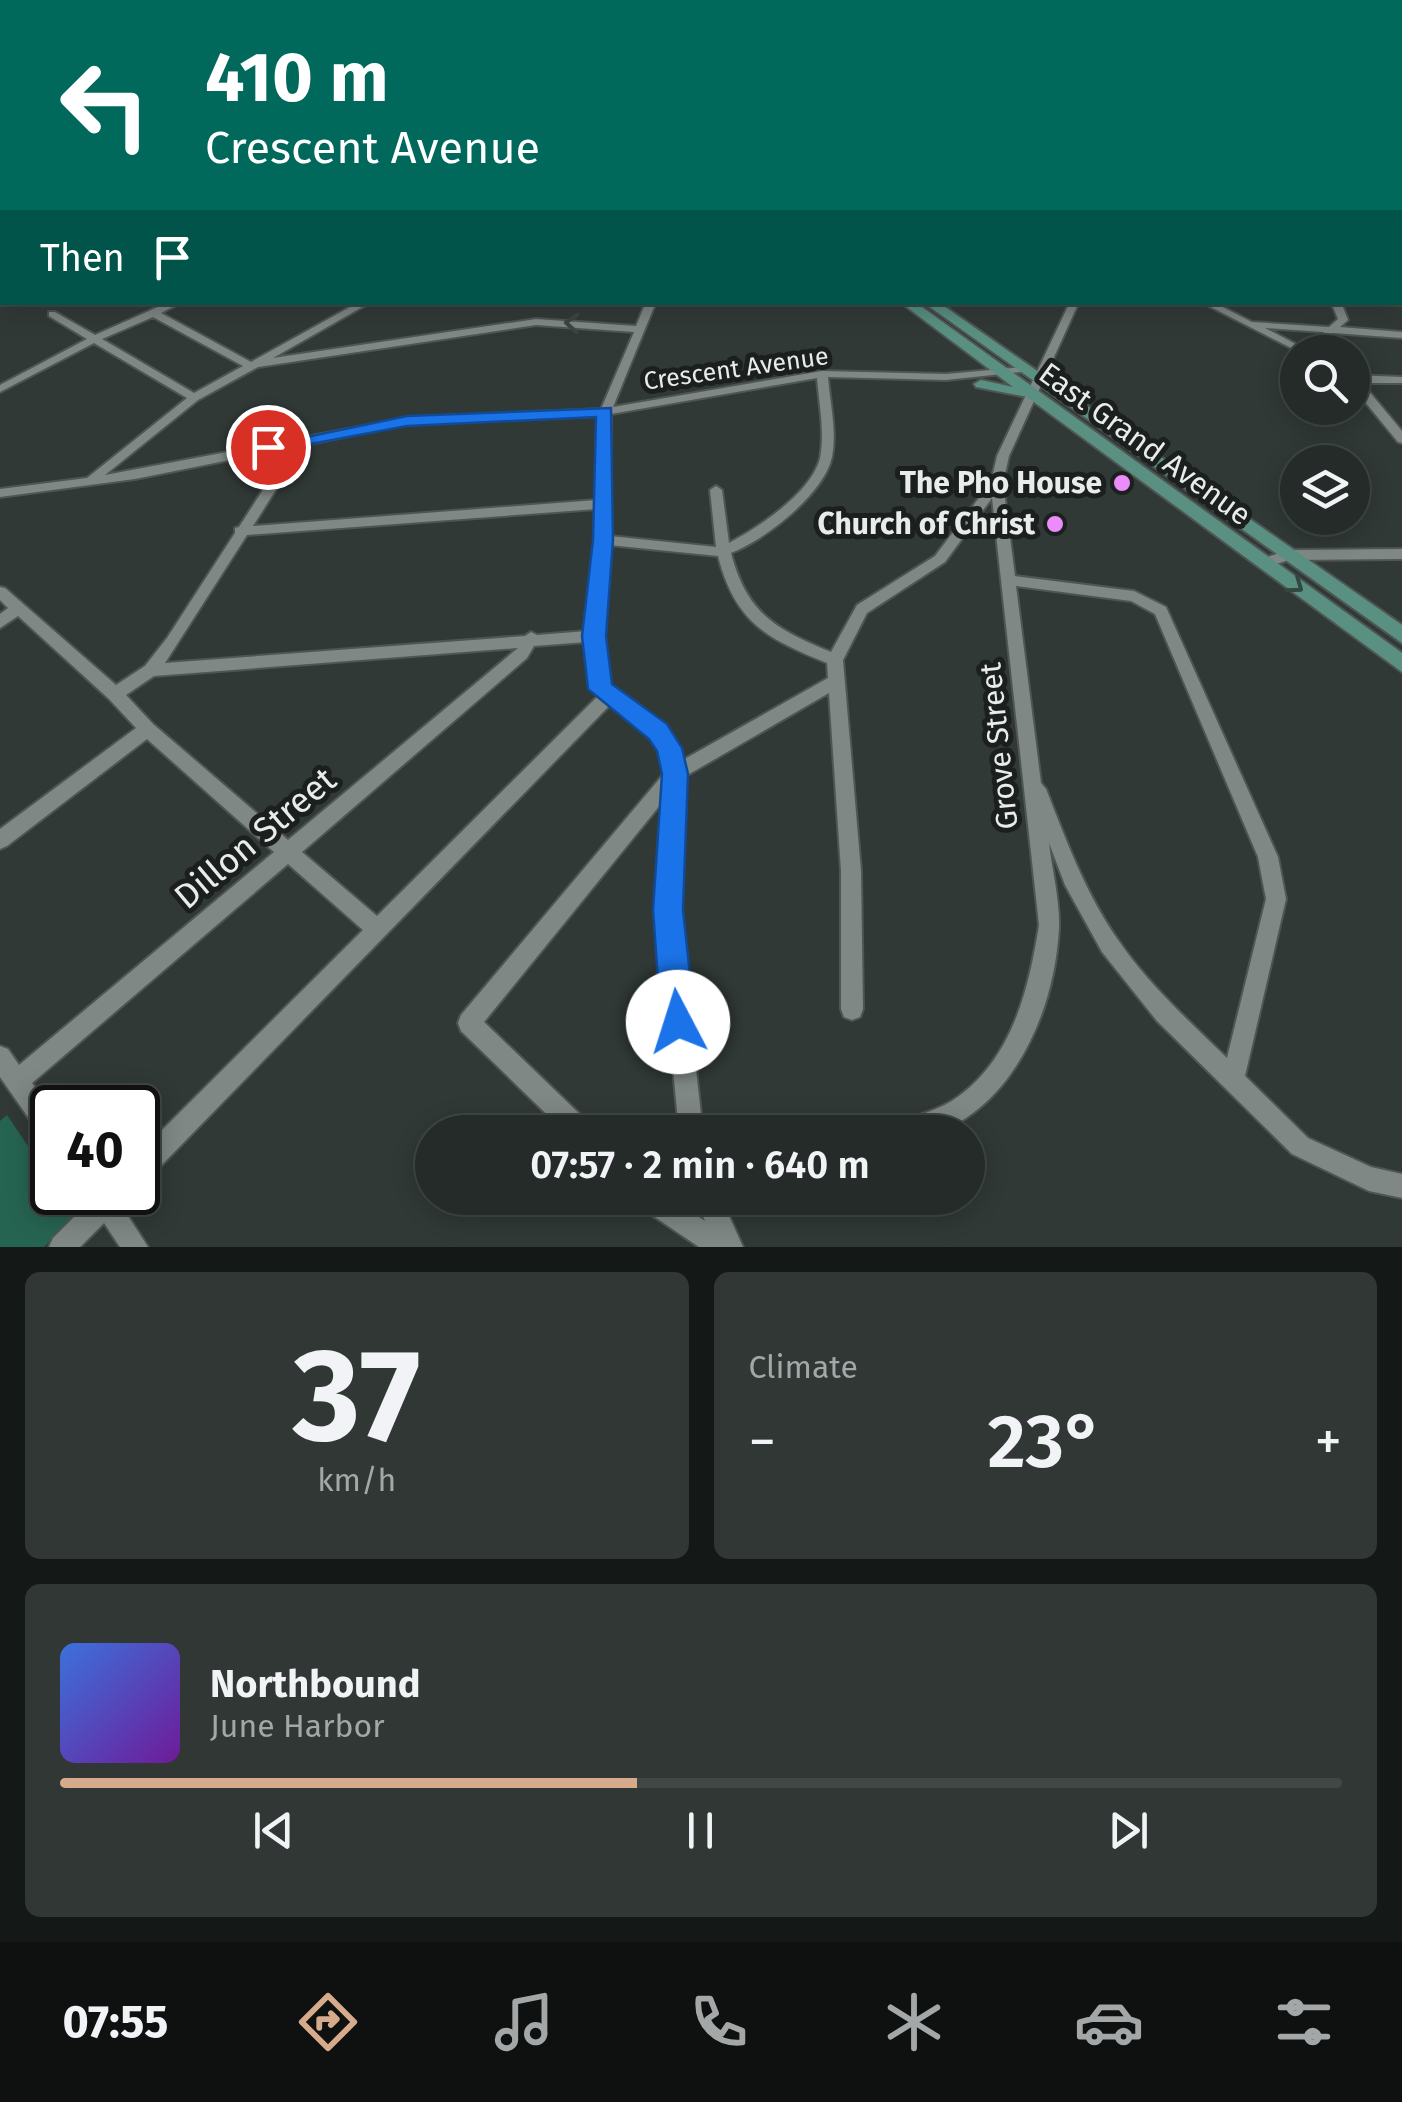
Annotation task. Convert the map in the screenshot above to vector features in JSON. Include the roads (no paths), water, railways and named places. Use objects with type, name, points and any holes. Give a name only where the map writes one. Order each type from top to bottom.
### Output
[{"type":"main road","name":"East Grand Avenue","points":[[909,305],[1288,555],[1402,635]]},
{"type":"main road","name":"East Grand Avenue","points":[[931,305],[1021,380],[1402,664]]},
{"type":"main road","points":[[981,384],[1021,380]]},
{"type":"street","points":[[0,389],[94,339],[171,305]]},
{"type":"street","points":[[89,482],[194,398],[362,305]]},
{"type":"street","points":[[650,305],[605,412],[603,540],[594,636],[600,689],[658,731],[669,748],[675,774],[668,910],[689,1115]]},
{"type":"street","name":"Grove Street","points":[[944,1115],[972,1104],[1014,1054],[1042,981],[1048,925],[997,483],[1021,380],[1073,305]]},
{"type":"street","points":[[1212,305],[1280,338]]},
{"type":"street","points":[[1328,332],[1343,320],[1337,305]]},
{"type":"street","points":[[153,313],[249,365],[553,321],[640,329]]},
{"type":"street","points":[[52,314],[194,398]]},
{"type":"street","points":[[1254,324],[1402,335]]},
{"type":"street","points":[[603,540],[720,552],[738,549],[814,483],[825,462],[822,374]]},
{"type":"street","name":"Crescent Avenue","points":[[0,493],[89,482],[407,421],[605,412],[822,374],[1021,380]]},
{"type":"street","name":"Crescent Avenue","points":[[946,378],[981,384],[1021,380]]},
{"type":"street","points":[[1370,379],[1402,380]]},
{"type":"street","points":[[1370,399],[1402,439]]},
{"type":"street","points":[[115,694],[151,670],[302,440]]},
{"type":"street","points":[[852,1009],[852,871],[834,660],[862,609],[940,559],[997,483]]},
{"type":"street","points":[[716,490],[720,552],[732,587],[746,608],[803,648],[834,660]]},
{"type":"street","points":[[240,532],[604,504]]},
{"type":"street","points":[[1264,563],[1288,555],[1402,554]]},
{"type":"street","points":[[1009,580],[1150,602],[1161,611],[1228,759],[1268,857],[1276,898],[1234,1078]]},
{"type":"street","points":[[0,592],[115,694],[146,729],[376,928]]},
{"type":"street","points":[[0,622],[18,608]]},
{"type":"street","points":[[151,670],[594,636]]},
{"type":"street","name":"Dillon Street","points":[[16,1082],[522,654],[531,638]]},
{"type":"street","points":[[565,1115],[469,1022],[675,774],[834,683]]},
{"type":"street","points":[[160,1149],[608,696]]},
{"type":"street","points":[[0,840],[146,729]]},
{"type":"street","points":[[1031,776],[1072,878],[1109,945],[1165,1013],[1300,1146],[1369,1179],[1402,1186]]},
{"type":"street","points":[[0,1057],[30,1101]]},
{"type":"street","points":[[62,1247],[90,1215]]},
{"type":"street","points":[[117,1215],[136,1247]]},
{"type":"street","points":[[674,1215],[722,1247]]},
{"type":"street","points":[[716,1215],[730,1247]]},
{"type":"place","name":"The Pho House","points":[[1122,483]]},
{"type":"place","name":"Church of Christ","points":[[1055,524]]}]
